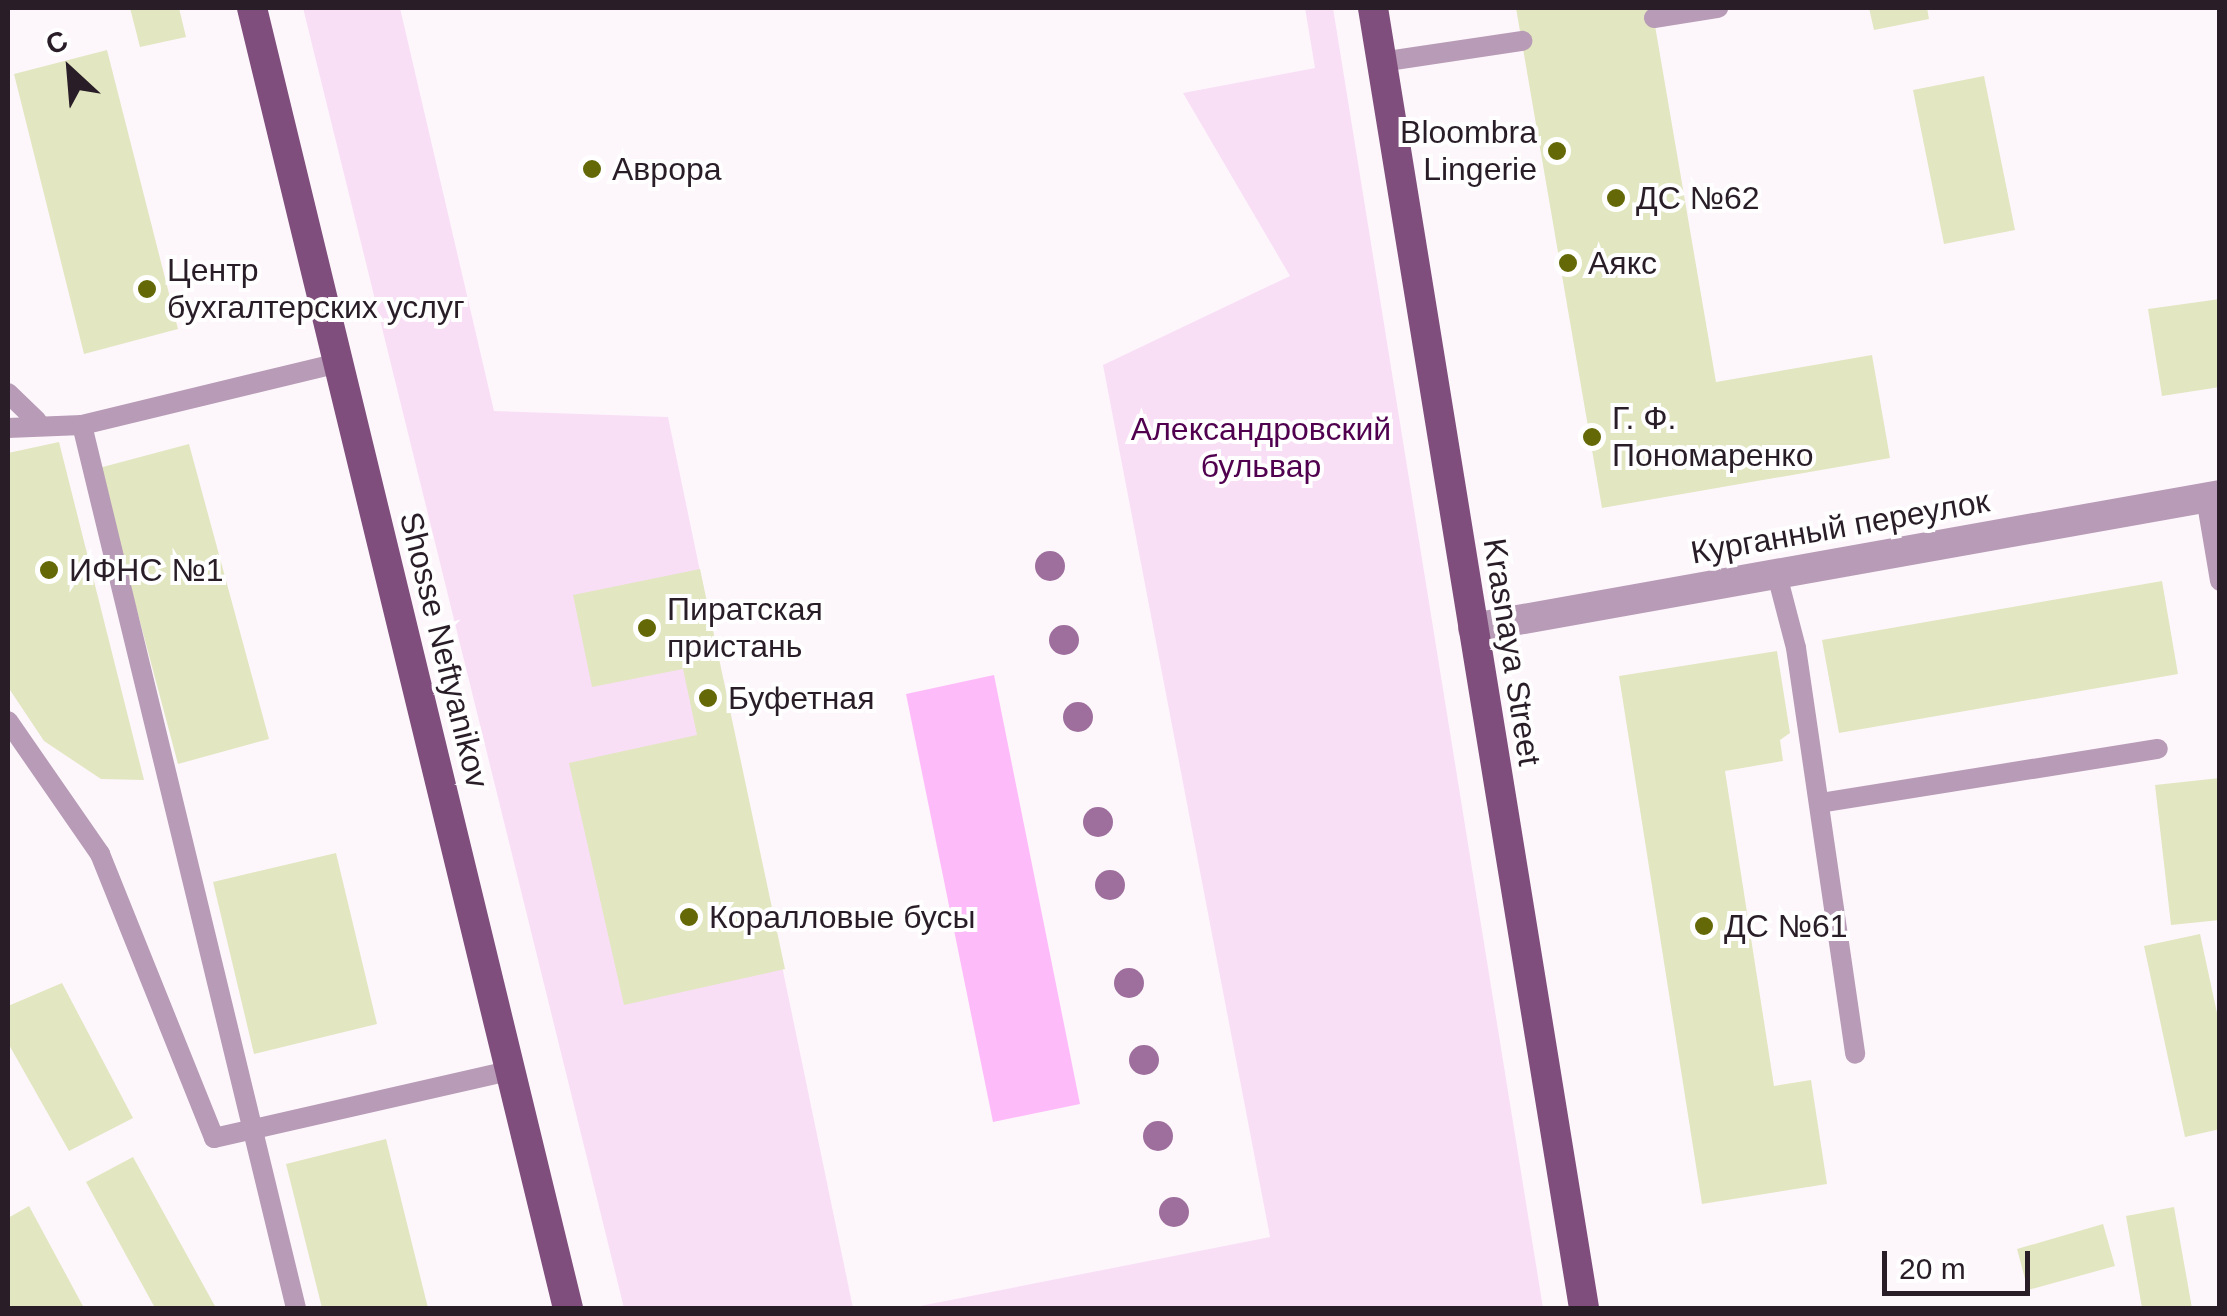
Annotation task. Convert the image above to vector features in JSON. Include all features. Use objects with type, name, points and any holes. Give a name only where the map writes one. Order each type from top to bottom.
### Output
[{"type":"main road","name":"Shosse Neftyanikov","points":[[252,8],[568,1308]]},
{"type":"main road","name":"Krasnaya Street","points":[[1373,8],[1584,1308]]},
{"type":"street","name":"Курганный переулок","points":[[1473,628],[2212,496]]},
{"type":"lane","points":[[1654,18],[1718,8]]},
{"type":"lane","points":[[1380,62],[1522,40]]},
{"type":"lane","points":[[8,428],[37,421],[82,426],[338,363]]},
{"type":"lane","points":[[8,393],[37,421]]},
{"type":"lane","points":[[82,426],[296,1308]]},
{"type":"lane","points":[[2212,496],[2220,581]]},
{"type":"lane","points":[[1777,575],[1820,803],[1854,1054]]},
{"type":"lane","points":[[8,721],[100,854],[214,1138],[510,1071]]},
{"type":"lane","points":[[1820,803],[2158,749]]},
{"type":"green space","points":[[303,8],[400,8],[494,411],[668,417],[853,1308],[624,1308]]},
{"type":"green space","name":"Александровский бульвар","points":[[1305,8],[1333,8],[1543,1308],[910,1308],[1270,1237],[1103,365],[1290,276],[1183,93],[1315,68]]},
{"type":"shaded area","points":[[994,675],[1080,1104],[993,1122],[906,694]]},
{"type":"building","points":[[130,8],[179,8],[186,37],[140,47]]},
{"type":"building","name":"ДС №62","points":[[1516,8],[1652,8],[1716,382],[1872,355],[1890,458],[1602,508]]},
{"type":"building","points":[[1869,8],[1927,8],[1929,19],[1874,30]]},
{"type":"building","points":[[107,50],[178,329],[84,354],[14,74]]},
{"type":"building","points":[[1984,76],[2015,230],[1944,244],[1913,90]]},
{"type":"building","points":[[2220,299],[2220,387],[2162,396],[2148,309]]},
{"type":"building","name":"ИФНС №1","points":[[59,442],[144,780],[101,779],[44,741],[8,687],[8,453]]},
{"type":"building","points":[[189,444],[269,739],[178,764],[99,468]]},
{"type":"building","name":"Коралловые бусы","points":[[700,569],[785,969],[624,1005],[569,763],[697,735],[683,669],[592,687],[573,595]]},
{"type":"building","points":[[2162,581],[2178,674],[1839,733],[1822,640]]},
{"type":"building","name":"ДС №61","points":[[1777,651],[1790,733],[1780,740],[1783,761],[1725,771],[1774,1086],[1811,1080],[1827,1184],[1702,1204],[1619,676]]},
{"type":"building","points":[[2220,778],[2220,920],[2171,925],[2155,785]]},
{"type":"building","points":[[336,853],[377,1024],[254,1054],[213,882]]},
{"type":"building","points":[[2200,934],[2220,1027],[2220,1129],[2185,1137],[2144,946]]},
{"type":"building","points":[[62,983],[133,1118],[69,1151],[8,1043],[8,1006]]},
{"type":"building","points":[[386,1139],[428,1308],[322,1308],[286,1164]]},
{"type":"building","points":[[133,1157],[216,1308],[155,1308],[86,1182]]},
{"type":"building","points":[[29,1206],[84,1308],[8,1308],[8,1218]]},
{"type":"building","points":[[2174,1207],[2192,1308],[2142,1308],[2126,1216]]},
{"type":"building","points":[[2103,1224],[2115,1266],[2028,1290],[2017,1249]]},
{"type":"place","name":"Bloombra Lingerie","points":[[1557,151]]},
{"type":"place","name":"Аврора","points":[[592,169]]},
{"type":"place","name":"ДС №62","points":[[1616,198]]},
{"type":"place","name":"Аякс","points":[[1568,263]]},
{"type":"place","name":"Центр бухгалтерских услуг","points":[[147,289]]},
{"type":"place","name":"Г. Ф. Пономаренко","points":[[1592,437]]},
{"type":"place","name":"ИФНС №1","points":[[49,570]]},
{"type":"place","name":"Пиратская пристань","points":[[647,628]]},
{"type":"place","name":"Буфетная","points":[[708,698]]},
{"type":"place","name":"Коралловые бусы","points":[[689,917]]},
{"type":"place","name":"ДС №61","points":[[1704,926]]}]
